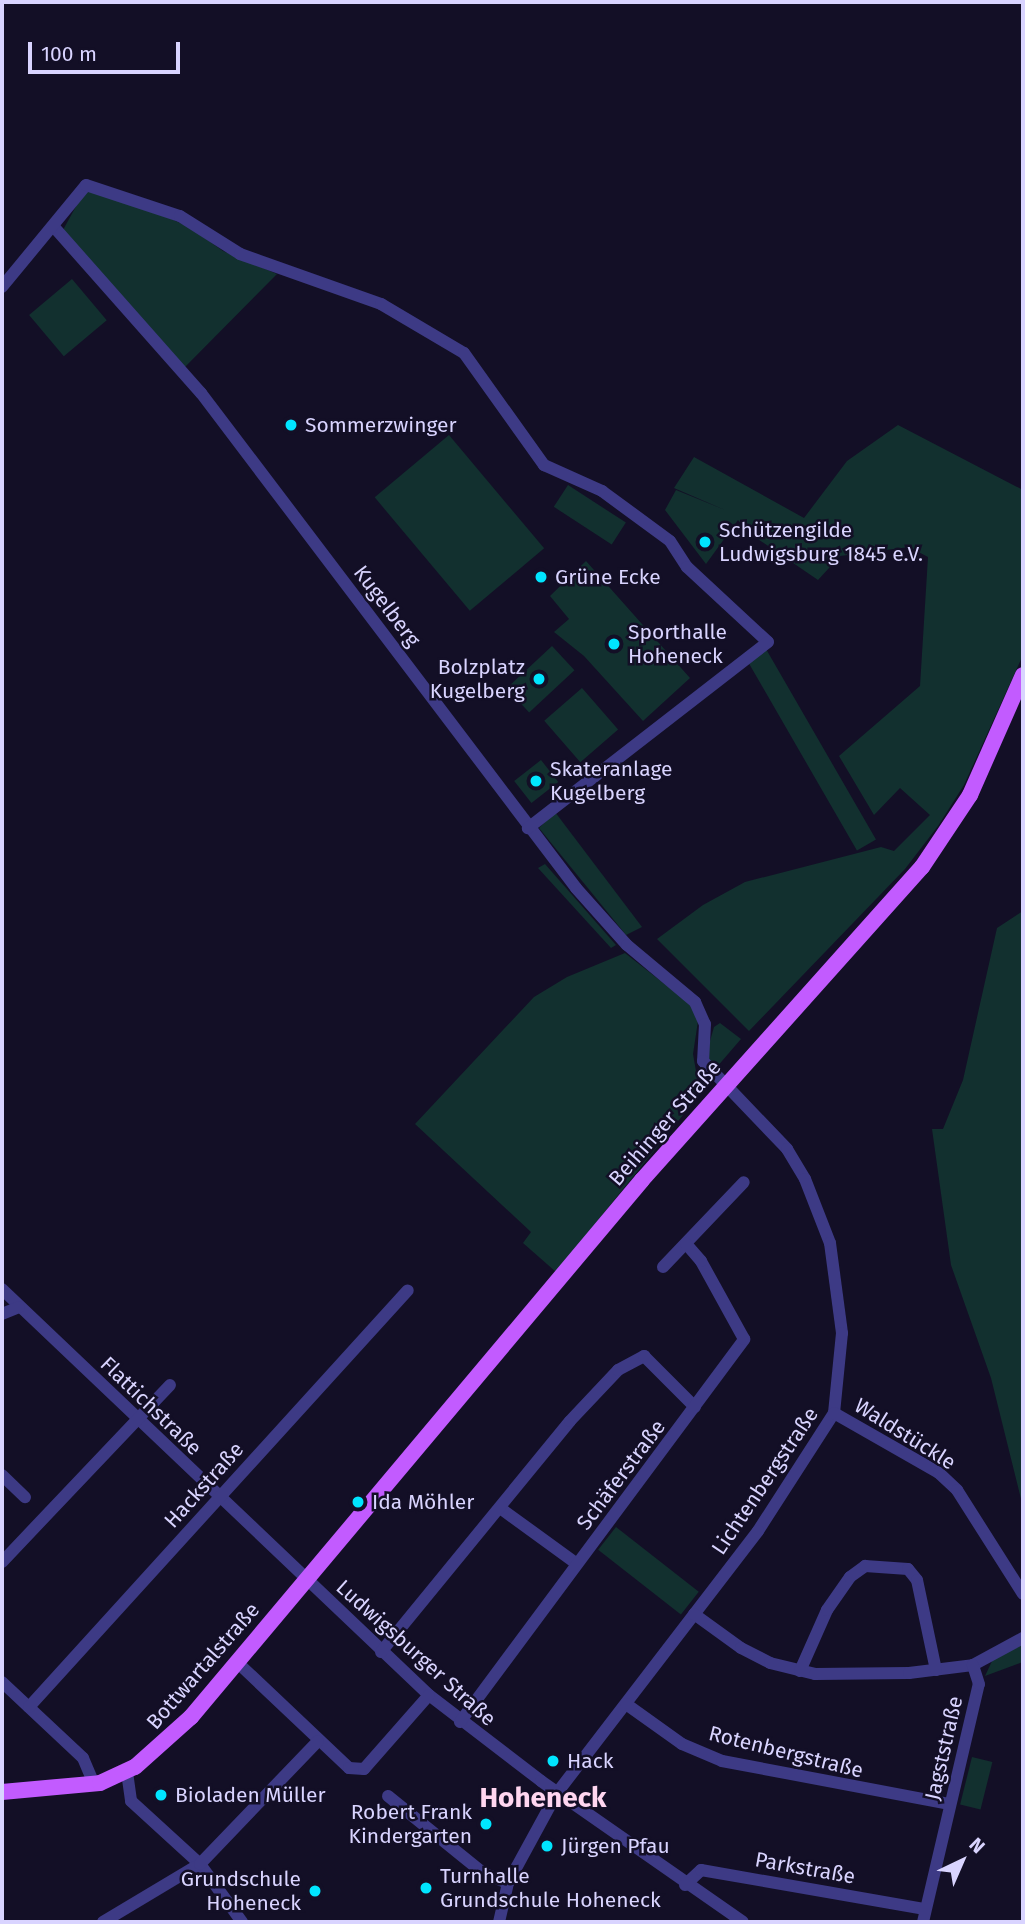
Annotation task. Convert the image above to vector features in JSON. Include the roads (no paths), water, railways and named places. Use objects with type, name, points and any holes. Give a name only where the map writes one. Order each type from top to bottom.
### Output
[{"type":"main road","name":"Beihinger Straße","points":[[305,1580],[724,1087],[937,846],[984,770],[1023,675]]},
{"type":"main road","name":"Bottwartalstraße","points":[[2,1792],[94,1784],[127,1772],[169,1741],[305,1580]]},
{"type":"street","points":[[2,287],[86,185],[180,216],[240,254],[381,304],[464,353],[544,465],[603,491],[670,541],[687,567],[768,642],[528,828]]},
{"type":"street","name":"Kugelberg","points":[[54,227],[201,394],[528,828],[627,945],[695,1002]]},
{"type":"street","name":"Lichtenbergstraße","points":[[499,1922],[508,1883],[557,1793],[765,1521],[834,1413],[842,1333],[830,1243],[805,1179],[787,1149],[724,1087],[703,1061],[705,1024],[695,1002]]},
{"type":"street","points":[[663,1267],[744,1182]]},
{"type":"street","name":"Schäferstraße","points":[[460,1722],[744,1339],[701,1261],[686,1244]]},
{"type":"street","name":"Flattichstraße","points":[[2,1289],[305,1580]]},
{"type":"street","name":"Hackstraße","points":[[29,1707],[408,1290]]},
{"type":"street","points":[[2,1314],[19,1307]]},
{"type":"street","points":[[381,1652],[570,1421],[630,1361],[645,1356],[695,1407]]},
{"type":"street","points":[[2,1562],[170,1385]]},
{"type":"street","name":"Waldstückle","points":[[834,1413],[939,1473],[957,1490],[1023,1594]]},
{"type":"street","points":[[2,1475],[25,1497]]},
{"type":"street","points":[[500,1508],[577,1564]]},
{"type":"street","points":[[800,1671],[827,1610],[850,1577],[865,1566],[908,1569],[917,1580],[936,1670]]},
{"type":"street","name":"Ludwigsburger Straße","points":[[305,1580],[460,1722],[685,1885],[743,1922]]},
{"type":"street","points":[[694,1614],[741,1648],[800,1671],[882,1674],[973,1665],[1023,1638]]},
{"type":"street","points":[[237,1663],[349,1769],[363,1769],[429,1695]]},
{"type":"street","name":"Jagststraße","points":[[923,1916],[979,1684],[973,1665]]},
{"type":"street","points":[[2,1682],[83,1758],[94,1784]]},
{"type":"street","name":"Rotenbergstraße","points":[[626,1704],[682,1744],[723,1760],[950,1804]]},
{"type":"street","points":[[103,1922],[200,1864],[318,1741]]},
{"type":"street","points":[[127,1772],[131,1801],[200,1864],[242,1922]]},
{"type":"street","points":[[388,1796],[483,1873],[508,1883]]},
{"type":"street","name":"Parkstraße","points":[[685,1885],[701,1870],[923,1916]]},
{"type":"place","name":"Sommerzwinger","points":[[291,425]]},
{"type":"place","name":"Schützengilde Ludwigsburg 1845 e.V.","points":[[705,542]]},
{"type":"place","name":"Grüne Ecke","points":[[541,577]]},
{"type":"place","name":"Sporthalle Hoheneck","points":[[614,644]]},
{"type":"place","name":"Bolzplatz Kugelberg","points":[[539,679]]},
{"type":"place","name":"Skateranlage Kugelberg","points":[[536,781]]},
{"type":"place","name":"Ida Möhler","points":[[358,1502]]},
{"type":"place","name":"Hack","points":[[553,1761]]},
{"type":"place","name":"Bioladen Müller","points":[[161,1795]]},
{"type":"place","name":"Robert Frank Kindergarten","points":[[486,1824]]},
{"type":"place","name":"Jürgen Pfau","points":[[547,1846]]},
{"type":"place","name":"Turnhalle Grundschule Hoheneck","points":[[426,1888]]},
{"type":"place","name":"Grundschule Hoheneck","points":[[315,1891]]},
{"type":"district","name":"Hoheneck","points":[[543,1798]]}]
